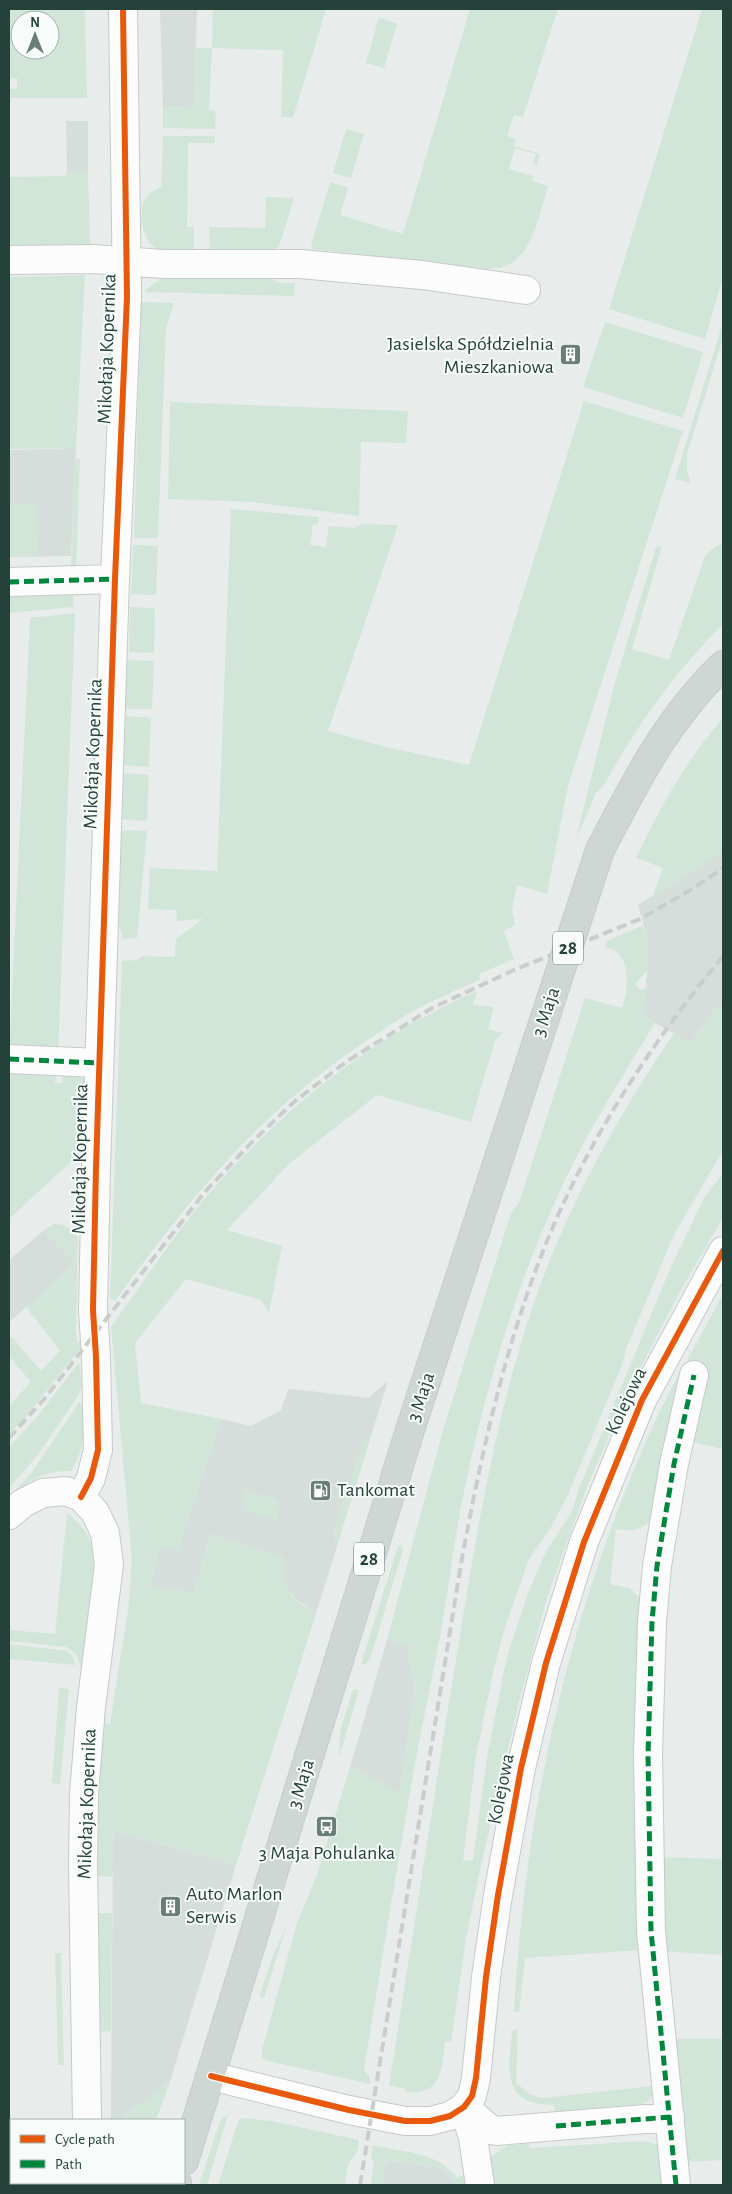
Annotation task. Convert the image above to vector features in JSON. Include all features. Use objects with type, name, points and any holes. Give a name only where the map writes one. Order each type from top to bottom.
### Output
[{"type":"main road","name":"3 Maja","points":[[185,2158],[410,1430],[600,850],[651,752],[698,688],[723,664]]},
{"type":"street","name":"Mikołaja Kopernika","points":[[87,2119],[83,1864],[84,1794],[91,1707],[109,1565],[105,1533],[95,1512],[81,1496],[91,1478],[98,1450],[93,1310],[98,1063],[127,297],[123,9]]},
{"type":"street","points":[[9,260],[94,259],[202,265],[300,264],[414,274],[526,290]]},
{"type":"street","points":[[9,582],[115,579]]},
{"type":"street","points":[[9,1059],[98,1063]]},
{"type":"street","name":"Kolejowa","points":[[464,2107],[472,2096],[476,2078],[486,1977],[498,1895],[521,1768],[546,1663],[584,1542],[642,1400],[723,1251]]},
{"type":"street","points":[[676,2185],[649,1901],[648,1755],[652,1622],[658,1558],[679,1434],[694,1375]]},
{"type":"street","points":[[9,1515],[23,1503],[43,1493],[66,1491],[81,1496]]},
{"type":"street","points":[[211,2076],[349,2110],[405,2121],[430,2120],[450,2116],[464,2107]]},
{"type":"street","points":[[464,2107],[490,2129],[496,2131],[670,2117]]},
{"type":"street","points":[[464,2107],[473,2138],[480,2185]]},
{"type":"shaded area","points":[[160,9],[197,9],[194,108],[163,107]]},
{"type":"shaded area","points":[[66,121],[88,121],[88,171],[67,171]]},
{"type":"shaded area","points":[[76,448],[71,556],[9,557],[9,450]]},
{"type":"shaded area","points":[[723,851],[723,1000],[690,1043],[643,1016],[647,971],[647,937],[638,905]]},
{"type":"shaded area","points":[[44,1230],[76,1264],[9,1322],[9,1260]]},
{"type":"shaded area","points":[[388,1381],[316,1614],[297,1600],[286,1587],[282,1574],[284,1558],[211,1534],[193,1594],[176,1588],[175,1591],[151,1586],[159,1546],[178,1550],[221,1419],[251,1426],[281,1410],[288,1390],[294,1389],[368,1398]]},
{"type":"shaded area","points":[[387,1640],[407,1646],[415,1688],[400,1793],[350,1767]]},
{"type":"shaded area","points":[[113,1831],[236,1865],[170,2082],[120,2119],[111,2119]]},
{"type":"shaded area","points":[[386,2160],[442,2168],[458,2185],[382,2185]]},
{"type":"green space","points":[[9,9],[85,10],[87,98],[10,98],[10,89],[17,89],[17,78],[9,78]]},
{"type":"green space","points":[[213,9],[326,9],[293,118],[281,117],[283,50],[212,48]]},
{"type":"green space","points":[[470,9],[558,9],[523,117],[514,115],[507,136],[516,139],[514,146],[540,154],[537,165],[533,164],[536,154],[515,148],[509,169],[533,176],[532,181],[548,186],[531,240],[524,251],[515,261],[503,267],[489,269],[312,249],[311,245],[330,182],[348,188],[340,215],[403,234]]},
{"type":"green space","points":[[702,9],[723,9],[723,277],[705,339],[609,309]]},
{"type":"green space","points":[[379,17],[397,24],[384,68],[366,63]]},
{"type":"green space","points":[[196,48],[212,48],[209,110],[216,111],[215,129],[163,128],[163,107],[194,108]]},
{"type":"green space","points":[[346,129],[364,134],[351,178],[333,173]]},
{"type":"green space","points":[[163,136],[215,136],[215,143],[188,143],[187,227],[194,227],[194,251],[172,252],[159,250],[149,241],[143,227],[143,204],[154,190],[161,187]]},
{"type":"green space","points":[[67,171],[88,171],[90,247],[9,249],[9,177],[66,176]]},
{"type":"green space","points":[[266,197],[294,198],[279,247],[270,251],[210,252],[209,227],[265,228]]},
{"type":"green space","points":[[85,275],[76,448],[9,449],[9,277]]},
{"type":"green space","points":[[165,277],[270,278],[279,283],[295,283],[294,296],[144,292],[154,283]]},
{"type":"green space","points":[[141,302],[174,303],[166,328],[158,538],[134,538]]},
{"type":"green space","points":[[605,322],[703,352],[683,418],[583,387]]},
{"type":"green space","points":[[723,322],[723,338],[687,454],[687,469],[690,483],[675,479]]},
{"type":"green space","points":[[584,401],[683,431],[568,786],[547,894],[517,885],[512,911],[515,925],[504,931],[514,959],[479,974],[480,980],[432,1001],[405,1016],[353,1050],[304,1087],[236,1150],[164,1236],[115,1301],[110,1297],[122,961],[137,960],[143,956],[175,957],[176,939],[203,919],[176,921],[177,910],[148,909],[150,868],[217,871],[231,509],[319,517],[318,524],[313,525],[310,545],[326,547],[329,526],[354,528],[362,524],[398,525],[328,731],[386,747],[469,765]]},
{"type":"green space","points":[[170,402],[408,411],[406,443],[361,442],[359,516],[254,502],[168,499]]},
{"type":"green space","points":[[75,459],[80,459],[76,572],[71,572]]},
{"type":"green space","points":[[9,504],[36,504],[38,557],[9,557]]},
{"type":"green space","points":[[723,543],[723,624],[673,680],[643,720],[604,785],[596,793],[576,839],[615,682],[656,547],[662,546],[632,649],[669,660],[705,556]]},
{"type":"green space","points":[[133,545],[158,546],[156,595],[131,594]]},
{"type":"green space","points":[[74,587],[73,607],[9,613],[9,592]]},
{"type":"green space","points":[[130,607],[155,608],[154,653],[129,652]]},
{"type":"green space","points":[[75,613],[58,1056],[9,1054],[30,618]]},
{"type":"green space","points":[[127,660],[154,661],[152,709],[125,709]]},
{"type":"green space","points":[[126,716],[151,718],[149,767],[123,765]]},
{"type":"green space","points":[[723,718],[723,851],[652,898],[663,868],[636,858],[686,767]]},
{"type":"green space","points":[[124,773],[149,775],[147,821],[122,819]]},
{"type":"green space","points":[[121,830],[147,831],[137,938],[123,939],[119,925]]},
{"type":"green space","points":[[643,925],[647,937],[647,971],[635,984],[641,990],[646,987],[643,1016],[655,1023],[587,1137],[550,1212],[508,1324],[485,1401],[476,1439],[462,1499],[442,1626],[416,1760],[388,1923],[364,2070],[370,2077],[370,2084],[268,2061],[262,2058],[262,2050],[297,1923],[317,1875],[350,1767],[400,1793],[415,1688],[407,1646],[387,1640],[443,1430],[509,1219],[519,1203],[585,998],[622,1008],[627,982],[626,972],[620,956],[614,951],[605,948],[607,941]]},
{"type":"green space","points":[[477,991],[473,1005],[494,1007],[488,1029],[502,1033],[495,1041],[471,1122],[377,1095],[289,1164],[227,1230],[282,1246],[269,1313],[261,1300],[186,1279],[135,1343],[141,1403],[221,1419],[178,1550],[159,1547],[151,1586],[175,1591],[176,1588],[193,1594],[211,1534],[284,1558],[284,1577],[290,1592],[301,1604],[316,1614],[236,1865],[114,1831],[113,1877],[98,1876],[96,1832],[104,1723],[110,1724],[128,1610],[132,1560],[111,1327],[198,1206],[240,1159],[270,1130],[301,1102],[368,1051],[439,1009]]},
{"type":"green space","points":[[723,1000],[723,1150],[673,1237],[568,1495],[550,1529],[529,1559],[506,1624],[494,1668],[476,1756],[463,1861],[473,1860],[487,1757],[507,1656],[529,1590],[546,1552],[572,1511],[579,1488],[670,1269],[704,1198],[723,1173],[723,1218],[682,1288],[631,1386],[587,1487],[547,1598],[519,1702],[466,1938],[451,2042],[445,2041],[441,2071],[433,2085],[426,2090],[405,2092],[405,2089],[389,2085],[447,1712],[488,1476],[509,1386],[522,1341],[549,1262],[579,1194],[614,1128],[674,1033],[690,1043]]},
{"type":"green space","points":[[9,1068],[57,1070],[55,1083],[62,1083],[63,1072],[85,1073],[81,1143],[74,1159],[9,1219]]},
{"type":"green space","points":[[54,1224],[68,1227],[78,1238],[76,1334],[77,1343],[81,1338],[83,1345],[25,1418],[9,1434],[9,1406],[31,1382],[9,1356],[9,1339],[12,1337],[41,1371],[60,1351],[26,1307],[75,1264],[44,1230]]},
{"type":"green space","points":[[723,1294],[723,1449],[688,1441],[702,1373],[687,1360]]},
{"type":"green space","points":[[79,1362],[82,1387],[78,1396],[37,1456],[9,1488],[9,1447],[37,1417]]},
{"type":"green space","points":[[682,1368],[688,1374],[653,1519],[640,1528],[616,1529],[610,1584],[629,1588],[641,1599],[656,2091],[648,2101],[642,2104],[556,2113],[554,2105],[524,2099],[516,2092],[510,2072],[512,2031],[518,2029],[516,2083],[530,2094],[542,2098],[654,2086],[639,1950],[525,1958],[519,2013],[514,2011],[526,1881],[535,1816],[547,1752],[562,1689],[598,1564],[621,1502],[657,1417]]},
{"type":"green space","points":[[80,1401],[85,1418],[84,1437],[79,1455],[71,1471],[46,1474],[32,1480],[12,1495],[32,1472]]},
{"type":"green space","points":[[368,1435],[371,1435],[337,1545],[335,1544],[333,1533],[360,1449]]},
{"type":"green space","points":[[246,1490],[278,1500],[276,1508],[280,1509],[276,1520],[248,1512],[243,1502]]},
{"type":"green space","points":[[67,1513],[86,1533],[94,1556],[94,1582],[81,1667],[76,1654],[66,1647],[9,1641],[9,1630],[55,1634]]},
{"type":"green space","points":[[398,1546],[401,1546],[403,1550],[370,1659],[366,1664],[361,1664]]},
{"type":"green space","points":[[9,1644],[67,1651],[74,1659],[75,1665],[9,1659]]},
{"type":"green space","points":[[59,1688],[69,1689],[60,1784],[52,1783]]},
{"type":"green space","points":[[353,1689],[359,1690],[339,1758],[340,1732]]},
{"type":"green space","points":[[657,1857],[723,1859],[723,1955],[661,1951]]},
{"type":"green space","points":[[98,1913],[112,1913],[111,2031],[102,2032],[99,2029],[96,1917]]},
{"type":"green space","points":[[287,1925],[264,1998],[259,1997],[272,1958]]},
{"type":"green space","points":[[55,1953],[61,1953],[64,2065],[58,2065]]},
{"type":"green space","points":[[670,2039],[723,2039],[723,2160],[689,2162],[683,2158]]},
{"type":"green space","points":[[170,2082],[156,2119],[120,2119]]},
{"type":"green space","points":[[228,2114],[207,2185],[199,2185],[220,2121]]},
{"type":"green space","points":[[242,2118],[272,2121],[359,2140],[358,2150],[348,2165],[345,2185],[218,2185],[238,2121]]},
{"type":"green space","points":[[643,2141],[660,2145],[667,2185],[489,2185],[490,2157],[509,2145],[529,2144],[531,2148]]},
{"type":"green space","points":[[373,2145],[430,2158],[449,2169],[457,2178],[466,2173],[471,2185],[458,2185],[442,2168],[387,2160],[382,2185],[371,2185],[374,2162],[371,2157]]},
{"type":"railway","points":[[9,1438],[45,1398],[204,1193],[252,1142],[295,1101],[346,1062],[432,1008],[514,970],[640,919],[694,888],[723,868]]},
{"type":"railway","points":[[360,2185],[462,1558],[500,1382],[526,1297],[575,1178],[632,1079],[676,1016],[723,956]]},
{"type":"marked path","points":[[9,582],[115,579]]},
{"type":"marked path","points":[[9,1059],[98,1063]]},
{"type":"marked path","points":[[676,2185],[651,1931],[648,1755],[652,1622],[657,1566],[674,1464],[694,1375]]},
{"type":"marked path","points":[[556,2126],[670,2117]]},
{"type":"cycle path","points":[[81,1497],[91,1478],[98,1450],[93,1310],[96,1168],[115,579],[127,297],[123,9]]},
{"type":"cycle path","points":[[211,2076],[349,2110],[405,2121],[430,2121],[450,2116],[464,2107],[472,2096],[476,2078],[486,1977],[498,1895],[521,1768],[546,1663],[584,1542],[642,1400],[723,1251]]},
{"type":"place","name":"Jasielska Spółdzielnia Mieszkaniowa","points":[[570,355]]},
{"type":"place","name":"Tankomat","points":[[321,1490]]},
{"type":"place","name":"3 Maja Pohulanka","points":[[327,1827]]},
{"type":"place","name":"Auto Marlon Serwis","points":[[170,1906]]}]
